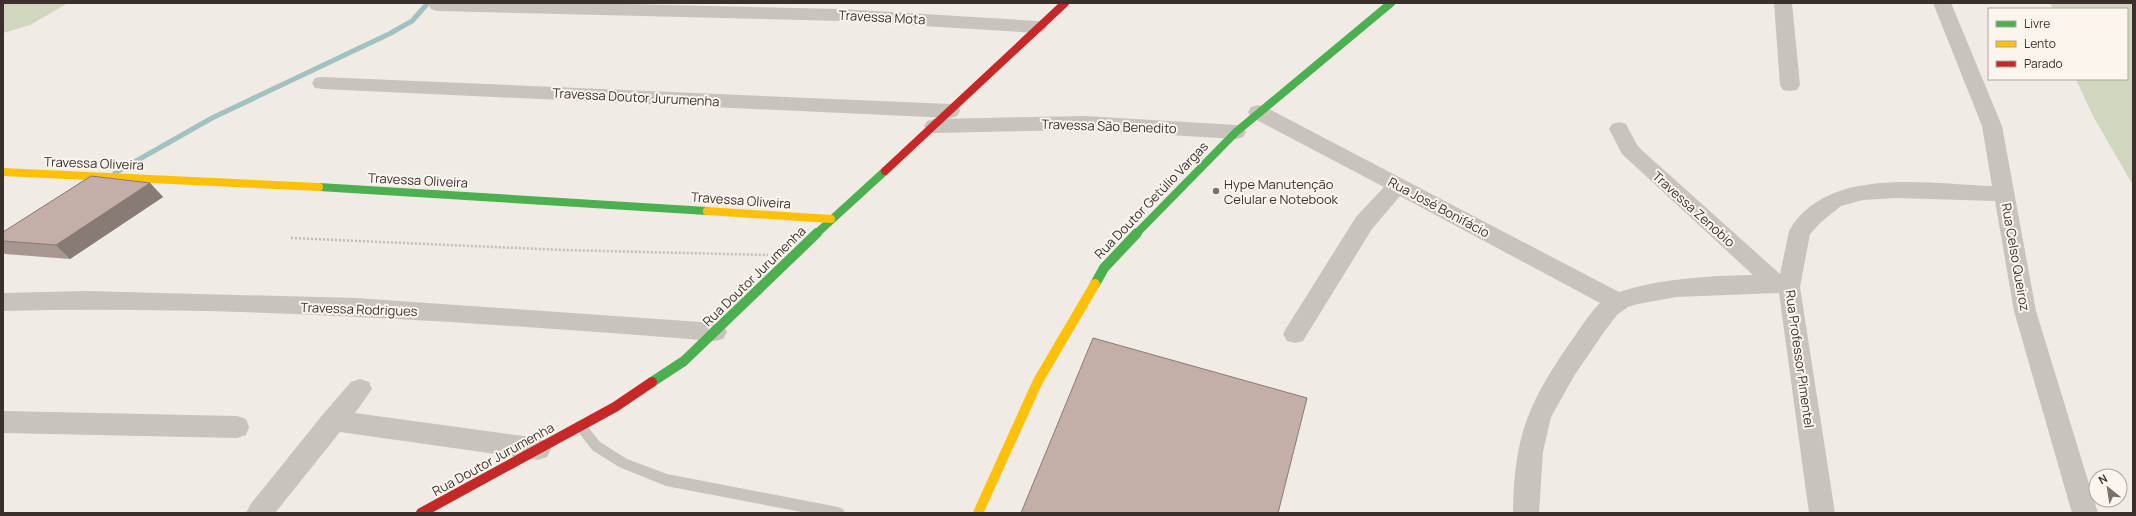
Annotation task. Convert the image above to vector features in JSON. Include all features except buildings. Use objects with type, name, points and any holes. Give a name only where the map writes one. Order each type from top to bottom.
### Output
[{"type":"main road","name":"Rua Doutor Jurumenha","points":[[421,513],[538,450],[615,406],[684,361],[831,219],[934,126],[1065,3]]},
{"type":"main road","name":"Rua Doutor Getúlio Vargas","points":[[978,513],[1038,381],[1104,268],[1192,175],[1236,132],[1258,112],[1392,3]]},
{"type":"main road","name":"Travessa Oliveira","points":[[3,172],[113,176],[831,219]]},
{"type":"street","points":[[1783,3],[1790,85]]},
{"type":"street","name":"Rua Celso Queiroz","points":[[1942,3],[1992,126],[2025,312],[2085,513]]},
{"type":"street","name":"Travessa Mota","points":[[437,4],[842,15],[1038,27]]},
{"type":"street","name":"Travessa Doutor Jurumenha","points":[[322,83],[950,111]]},
{"type":"street","name":"Rua José Bonifácio","points":[[1258,112],[1618,302]]},
{"type":"street","name":"Travessa São Benedito","points":[[934,126],[1085,123],[1236,132]]},
{"type":"street","name":"Travessa Zenobio","points":[[1619,129],[1629,149],[1637,157],[1782,285]]},
{"type":"street","points":[[1295,334],[1364,223],[1398,185]]},
{"type":"street","name":"Rua Professor Pimentel","points":[[1822,513],[1782,285],[1800,231],[1812,217],[1834,200],[1863,192],[1897,190],[2005,194]]},
{"type":"street","points":[[1526,513],[1531,448],[1539,418],[1554,386],[1587,337],[1608,311],[1618,302],[1640,295],[1689,287],[1782,285]]},
{"type":"street","name":"Travessa Rodrigues","points":[[3,302],[86,300],[356,307],[561,320],[715,332]]},
{"type":"street","points":[[3,302],[3,312]]},
{"type":"street","points":[[259,513],[333,420],[360,389]]},
{"type":"street","points":[[333,420],[538,450]]},
{"type":"street","points":[[3,422],[237,427]]},
{"type":"lane","points":[[580,426],[596,446],[623,463],[666,480],[838,513]]},
{"type":"path","points":[[291,238],[594,251],[794,254]]},
{"type":"green space","points":[[3,3],[68,3],[30,25],[3,33]]},
{"type":"green space","points":[[2050,3],[2133,3],[2133,185],[2093,116],[2076,80],[2128,80],[2128,8],[2052,8]]},
{"type":"waterway","points":[[115,173],[212,118],[389,34],[412,21],[428,3]]},
{"type":"traffic: fast","points":[[1095,284],[1104,268],[1192,175],[1236,132],[1391,3]]},
{"type":"traffic: fast","points":[[652,382],[684,361],[794,254],[885,171]]},
{"type":"traffic: fast","points":[[319,187],[707,211]]},
{"type":"traffic: slow","points":[[3,172],[319,187]]},
{"type":"traffic: slow","points":[[707,211],[831,219]]},
{"type":"traffic: slow","points":[[978,513],[1038,381],[1095,284]]},
{"type":"traffic: jam","points":[[885,171],[1065,3]]},
{"type":"traffic: jam","points":[[421,513],[615,407],[652,382]]},
{"type":"place","name":"Hype Manutenção Celular e Notebook","points":[[1216,191]]}]
